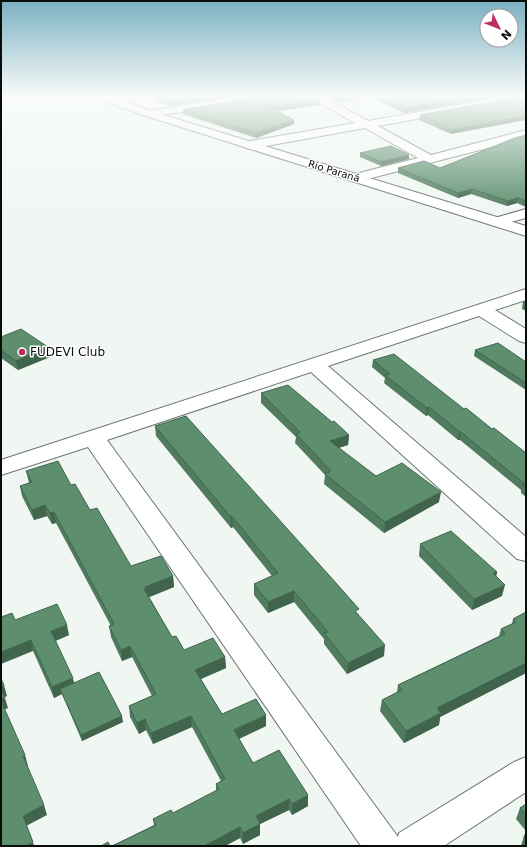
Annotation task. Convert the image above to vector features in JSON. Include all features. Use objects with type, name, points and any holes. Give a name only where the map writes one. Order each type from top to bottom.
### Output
[{"type":"street","name":"Río Paraná","points":[[227,135],[502,220],[526,231]]},
{"type":"street","points":[[254,143],[304,135]]},
{"type":"street","points":[[385,135],[428,158]]},
{"type":"street","points":[[361,176],[524,135]]},
{"type":"street","points":[[502,220],[526,212]]},
{"type":"street","name":"Río Paraná","points":[[502,220],[526,223]]},
{"type":"street","points":[[1,468],[526,294]]},
{"type":"street","points":[[481,309],[526,337]]},
{"type":"street","points":[[314,364],[526,552]]},
{"type":"street","points":[[94,438],[383,846]]},
{"type":"street","points":[[412,846],[526,773]]},
{"type":"building","points":[[526,135],[526,201],[518,198],[508,201],[472,189],[458,193],[398,168],[424,161],[440,168]]},
{"type":"building","points":[[391,146],[409,155],[381,162],[360,153]]},
{"type":"building","points":[[21,329],[48,347],[16,361],[1,350],[1,337]]},
{"type":"building","points":[[498,343],[526,362],[526,383],[475,350]]},
{"type":"building","points":[[394,354],[464,409],[466,408],[526,453],[526,488],[522,485],[525,484],[461,432],[385,375],[390,374],[373,360]]},
{"type":"building","points":[[288,385],[332,422],[334,421],[349,435],[330,441],[376,476],[402,463],[441,492],[385,522],[325,474],[331,471],[296,434],[300,432],[261,393]]},
{"type":"building","points":[[186,416],[359,609],[355,611],[385,645],[348,663],[324,633],[328,632],[294,591],[268,602],[254,584],[278,573],[232,516],[231,517],[155,426]]},
{"type":"building","points":[[58,461],[71,485],[75,484],[90,510],[97,508],[131,566],[161,556],[173,576],[145,587],[146,589],[144,589],[172,637],[176,636],[184,650],[213,638],[225,657],[195,670],[222,714],[256,699],[266,715],[234,730],[253,763],[279,750],[308,795],[292,804],[289,799],[256,816],[260,824],[243,833],[240,827],[204,846],[112,846],[156,825],[153,819],[171,810],[173,813],[219,789],[216,784],[225,779],[191,716],[151,733],[145,719],[137,723],[129,706],[156,694],[130,646],[121,650],[109,626],[114,624],[54,512],[50,513],[45,505],[32,510],[20,486],[32,482],[26,471]]},
{"type":"building","points":[[451,531],[497,572],[493,573],[505,585],[474,599],[420,544]]},
{"type":"building","points":[[57,604],[67,625],[51,631],[73,678],[52,687],[31,640],[1,652],[1,617],[12,613],[15,620]]},
{"type":"building","points":[[526,612],[526,663],[437,708],[441,713],[406,731],[382,700],[402,690],[398,685],[505,634],[501,629],[516,622],[513,619]]},
{"type":"building","points":[[99,672],[122,716],[81,735],[60,689]]},
{"type":"building","points":[[1,679],[4,685],[1,687]]},
{"type":"building","points":[[1,689],[5,698],[1,699]]},
{"type":"building","points":[[1,701],[25,755],[23,756],[44,805],[23,816],[33,842],[25,846],[1,846]]},
{"type":"building","points":[[526,804],[526,815],[520,808]]},
{"type":"building","points":[[108,842],[110,846],[101,846]]},
{"type":"place","name":"FUDEVI Club","points":[[22,352]]}]
